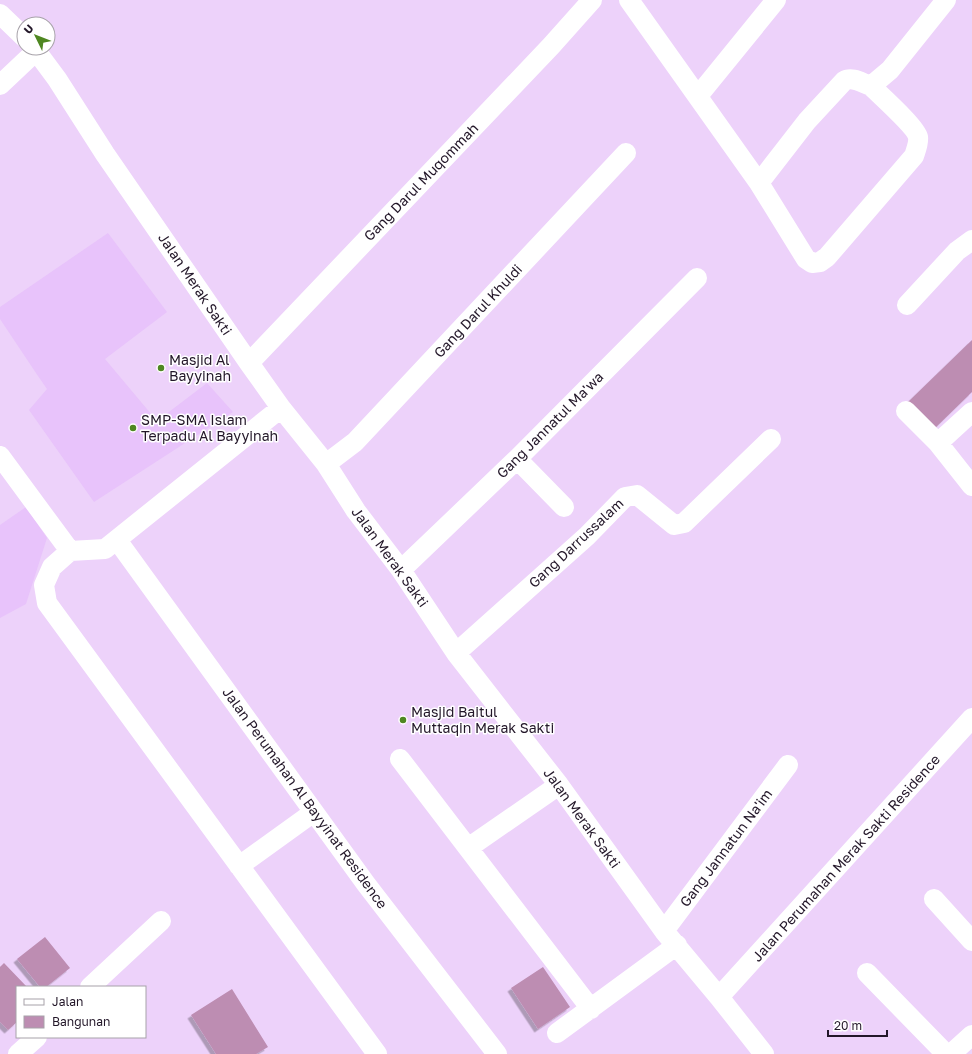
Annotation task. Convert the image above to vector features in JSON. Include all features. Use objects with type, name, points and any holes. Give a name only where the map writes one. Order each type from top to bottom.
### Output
[{"type":"street","name":"Gang Darul Muqommah","points":[[249,363],[540,57],[592,0]]},
{"type":"street","points":[[629,0],[760,183],[806,259],[812,263],[820,262],[828,257],[914,156],[917,148],[918,137],[913,128],[870,86],[852,79],[848,79],[844,81],[807,121],[760,183]]},
{"type":"street","points":[[698,96],[776,0]]},
{"type":"street","points":[[870,86],[890,70],[946,0]]},
{"type":"street","name":"Jalan Merak Sakti","points":[[0,14],[16,30]]},
{"type":"street","points":[[0,85],[22,56]]},
{"type":"street","name":"Jalan Merak Sakti","points":[[39,56],[57,79],[105,154],[249,363],[281,408],[326,464],[356,511],[401,570],[456,653],[559,785],[670,938],[764,1054]]},
{"type":"street","name":"Gang Darul Khuldi","points":[[326,464],[355,442],[626,153]]},
{"type":"street","points":[[907,305],[957,251],[972,240]]},
{"type":"street","name":"Gang Jannatul Ma'wa","points":[[401,570],[517,458],[697,278]]},
{"type":"street","points":[[281,408],[105,549],[70,550],[52,567],[44,585],[47,603],[377,1054]]},
{"type":"street","points":[[906,411],[938,443],[972,486]]},
{"type":"street","points":[[938,443],[972,412]]},
{"type":"street","name":"Gang Darrussalam","points":[[456,653],[587,536],[625,497],[637,495],[674,525],[684,523],[771,439]]},
{"type":"street","points":[[0,456],[70,550]]},
{"type":"street","points":[[517,458],[564,507]]},
{"type":"street","name":"Jalan Perumahan Al Bayyinat Residence","points":[[117,540],[366,884],[497,1054]]},
{"type":"street","name":"Jalan Perumahan Merak Sakti Residence","points":[[719,997],[972,718]]},
{"type":"street","points":[[400,759],[591,1009]]},
{"type":"street","name":"Gang Jannatun Na'im","points":[[557,1033],[591,1009],[670,938],[788,765]]},
{"type":"street","points":[[468,848],[559,785]]},
{"type":"street","points":[[239,866],[314,812]]},
{"type":"street","points":[[934,899],[972,941]]},
{"type":"street","points":[[91,986],[161,921]]},
{"type":"street","points":[[867,973],[946,1054]]},
{"type":"street","points":[[951,1054],[972,1035]]},
{"type":"street","points":[[18,1054],[36,1038]]},
{"type":"shaded area","points":[[108,233],[167,312],[105,359],[157,421],[207,383],[233,412],[94,502],[29,410],[47,389],[0,319],[0,307]]},
{"type":"shaded area","points":[[26,507],[47,538],[26,604],[0,618],[0,525]]},
{"type":"building","points":[[972,340],[972,392],[934,429],[908,402]]},
{"type":"building","points":[[45,937],[70,968],[47,986],[39,986],[17,959]]},
{"type":"building","points":[[4,963],[26,986],[16,986],[16,1023],[8,1030],[0,1022],[0,967]]},
{"type":"building","points":[[543,967],[570,1007],[538,1029],[511,988]]},
{"type":"building","points":[[232,989],[268,1047],[256,1054],[216,1054],[191,1015]]},
{"type":"place","name":"Masjid Al Bayyinah","points":[[161,368]]},
{"type":"place","name":"SMP-SMA Islam Terpadu Al Bayyinah","points":[[133,428]]},
{"type":"place","name":"Masjid Baitul Muttaqin Merak Sakti","points":[[403,720]]}]
